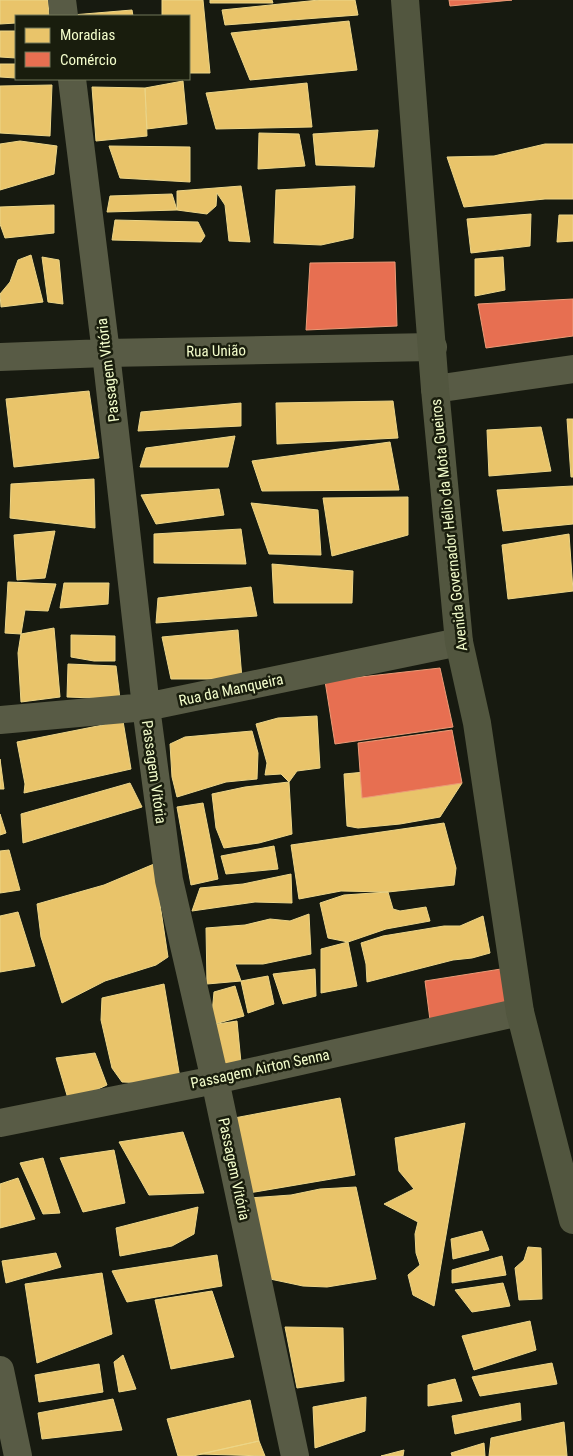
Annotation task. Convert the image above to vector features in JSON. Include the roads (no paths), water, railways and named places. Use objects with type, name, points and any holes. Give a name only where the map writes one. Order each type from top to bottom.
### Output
[{"type":"main road","name":"Avenida Governador Hélio da Mota Gueiros","points":[[405,0],[435,389],[459,642],[477,724],[520,1012],[573,1220]]},
{"type":"street","points":[[62,0],[64,15]]},
{"type":"street","name":"Passagem Vitória","points":[[72,80],[106,353],[146,707],[169,880],[215,1080],[295,1456]]},
{"type":"street","name":"Rua União","points":[[0,357],[106,353],[433,347]]},
{"type":"street","points":[[435,389],[573,370]]},
{"type":"street","name":"Rua da Manqueira","points":[[0,720],[146,707],[459,642]]},
{"type":"street","name":"Passagem Airton Senna","points":[[0,1123],[215,1080],[520,1012]]},
{"type":"street","points":[[0,1370],[18,1456]]}]
